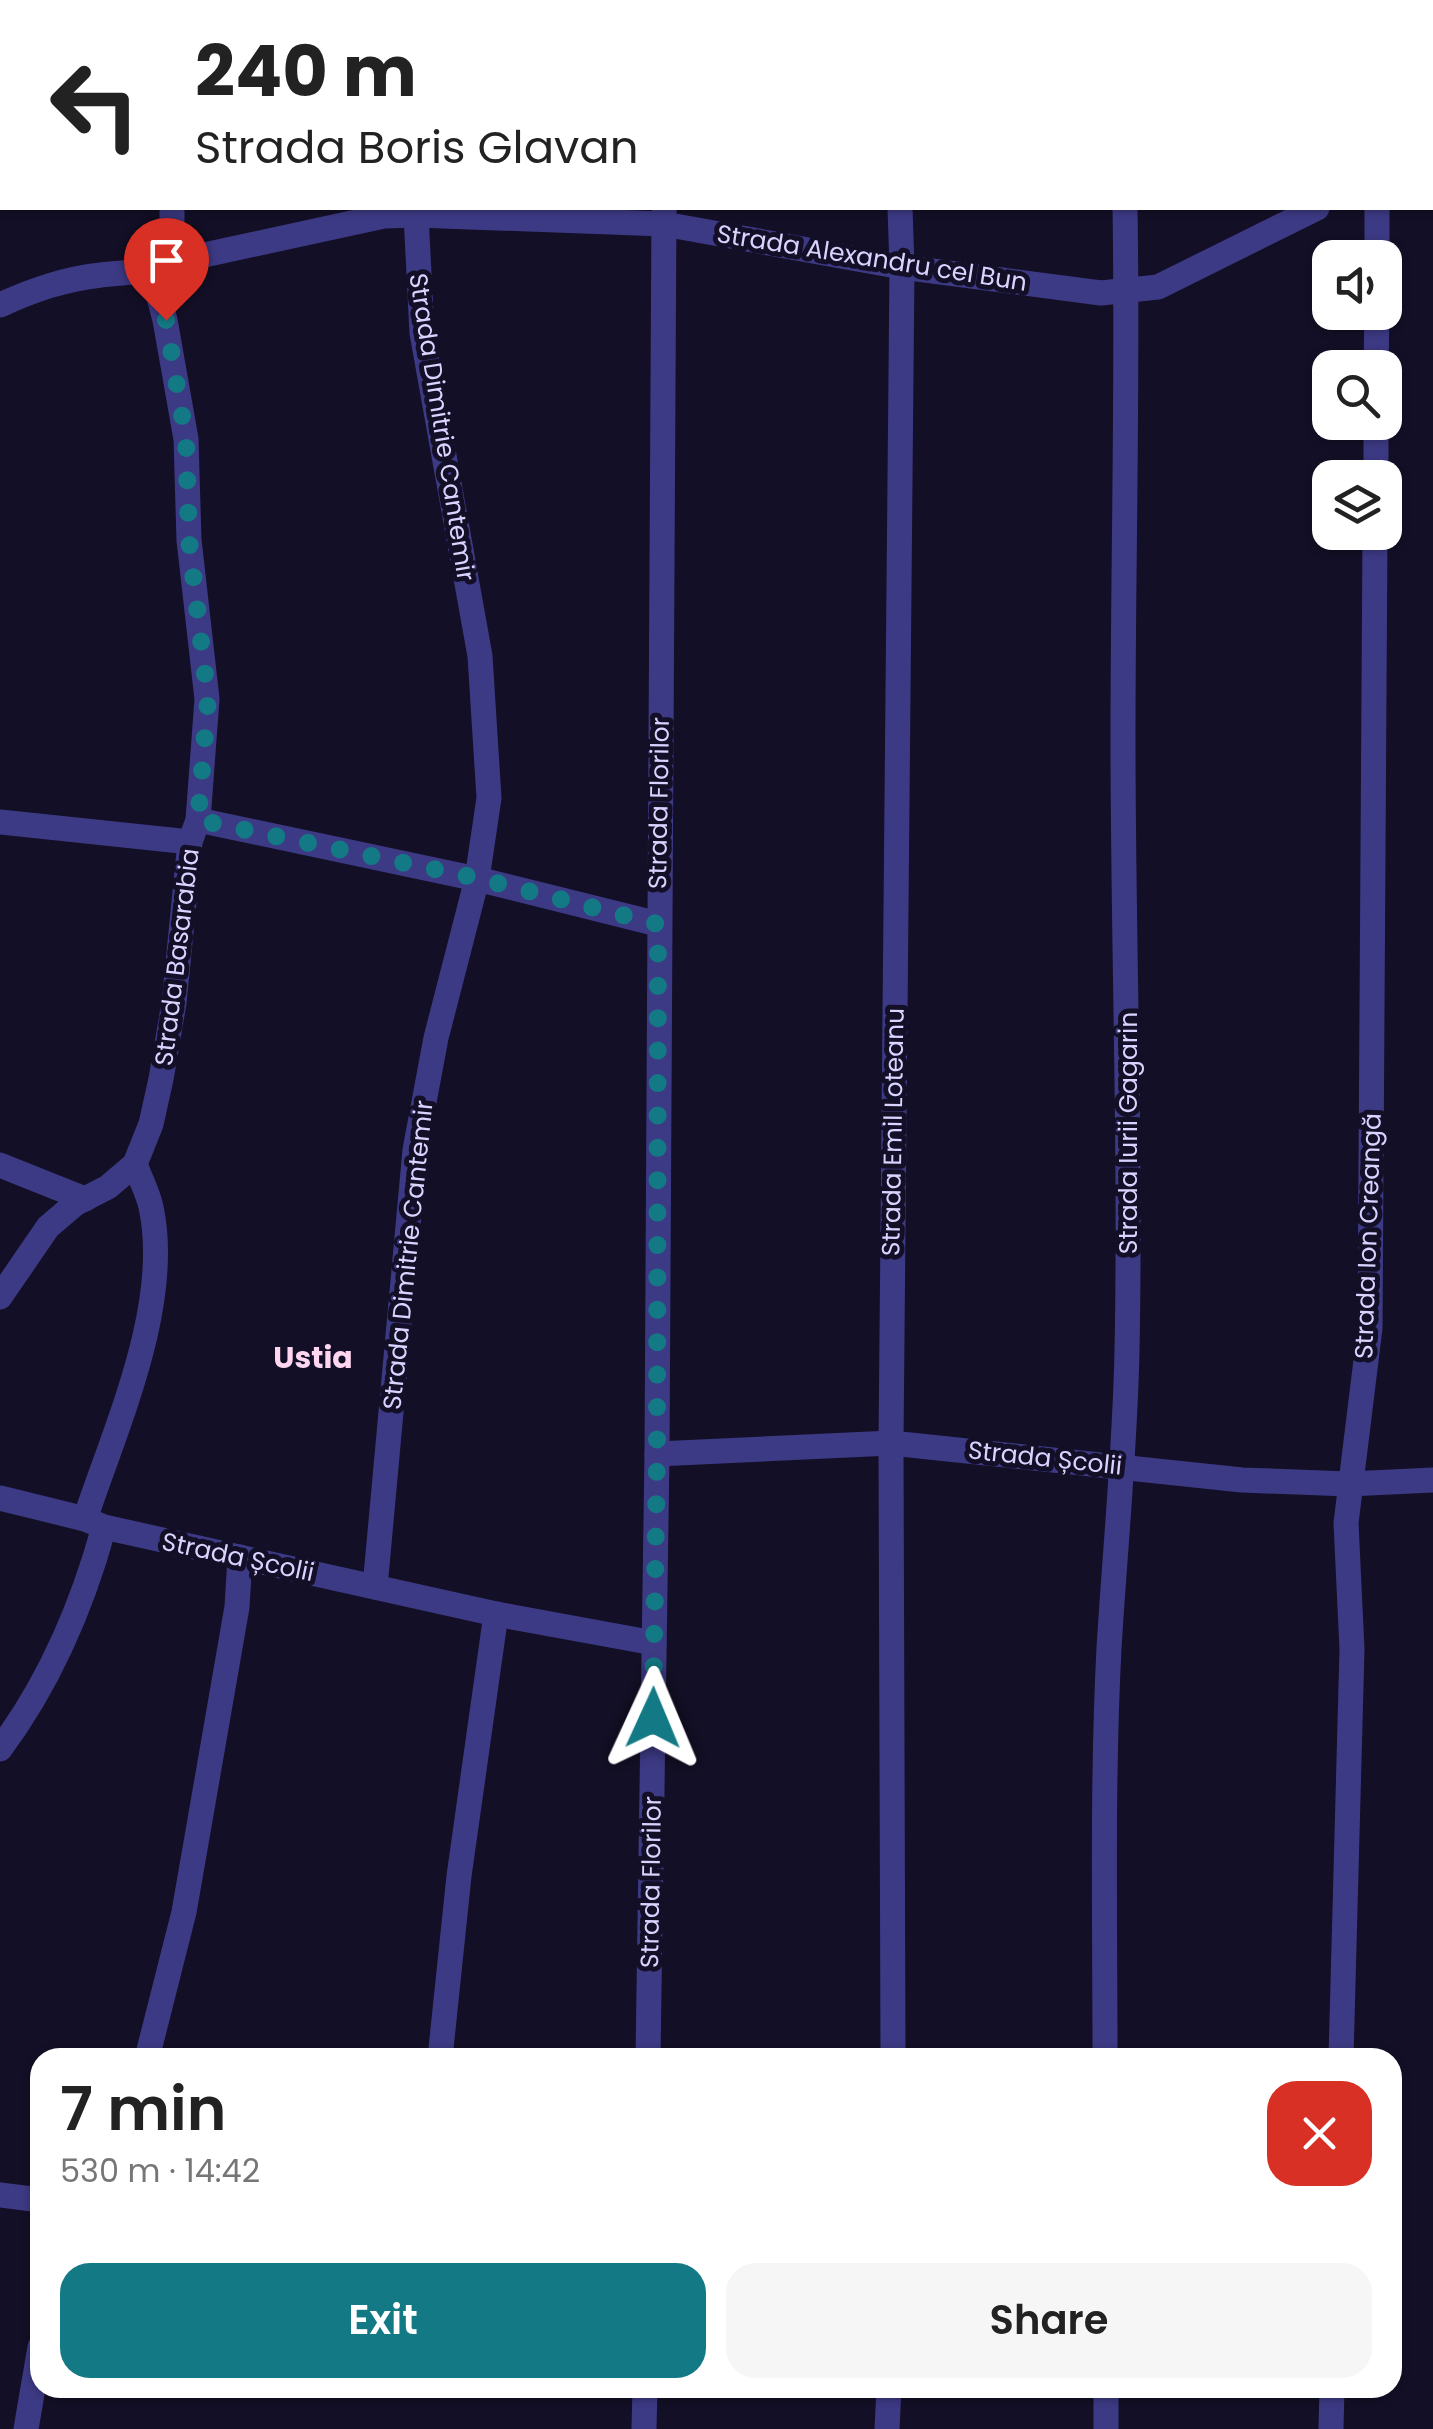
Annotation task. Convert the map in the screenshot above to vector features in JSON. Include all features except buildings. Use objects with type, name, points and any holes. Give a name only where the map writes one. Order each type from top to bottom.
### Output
[{"type":"street","name":"Strada Basarabia","points":[[135,1164],[151,1124],[168,1041],[208,699],[189,540],[186,439],[166,320],[162,267],[172,210]]},
{"type":"street","name":"Strada Emil Loteanu","points":[[894,2048],[890,1442],[900,210]]},
{"type":"street","name":"Strada Iurii Gagarin","points":[[1105,2048],[1109,1649],[1124,1465],[1128,1035],[1125,210]]},
{"type":"street","name":"Strada Alexandru cel Bun","points":[[0,305],[39,286],[162,267],[382,212],[416,216],[664,216],[902,267],[1101,293],[1126,292],[1158,287],[1313,210]]},
{"type":"street","points":[[1377,240],[1378,210]]},
{"type":"street","name":"Strada Dimitrie Cantemir","points":[[375,1587],[415,1150],[436,1038],[477,878],[489,798],[480,656],[422,332],[416,216]]},
{"type":"street","name":"Strada Florilor","points":[[648,2048],[657,1454],[664,216]]},
{"type":"street","name":"Strada Ion Creangă","points":[[1341,2048],[1352,1648],[1346,1523],[1370,1328],[1375,550]]},
{"type":"street","points":[[0,822],[194,831],[477,878],[658,924]]},
{"type":"street","points":[[0,1298],[48,1227],[135,1164],[151,1206],[154,1299],[95,1523],[87,1589],[54,1664],[0,1749]]},
{"type":"street","points":[[0,1165],[86,1198]]},
{"type":"street","name":"Strada Școlii","points":[[657,1454],[890,1442],[1242,1480],[1350,1484],[1433,1480]]},
{"type":"street","name":"Strada Școlii","points":[[0,1498],[496,1614],[654,1643]]},
{"type":"street","points":[[150,2048],[184,1912],[237,1607],[240,1557]]},
{"type":"street","points":[[441,2048],[459,1876],[496,1614]]},
{"type":"street","points":[[0,2195],[30,2199]]},
{"type":"street","points":[[26,2429],[31,2398]]},
{"type":"street","points":[[644,2429],[645,2398]]},
{"type":"street","points":[[887,2429],[889,2398]]},
{"type":"street","points":[[1106,2398],[1106,2429]]},
{"type":"street","points":[[1331,2429],[1332,2398]]},
{"type":"district","name":"Ustia","points":[[313,1357]]},
{"type":"route","points":[[166,320],[186,439],[189,540],[208,699],[198,820],[477,878],[658,924],[653,1718]]}]
